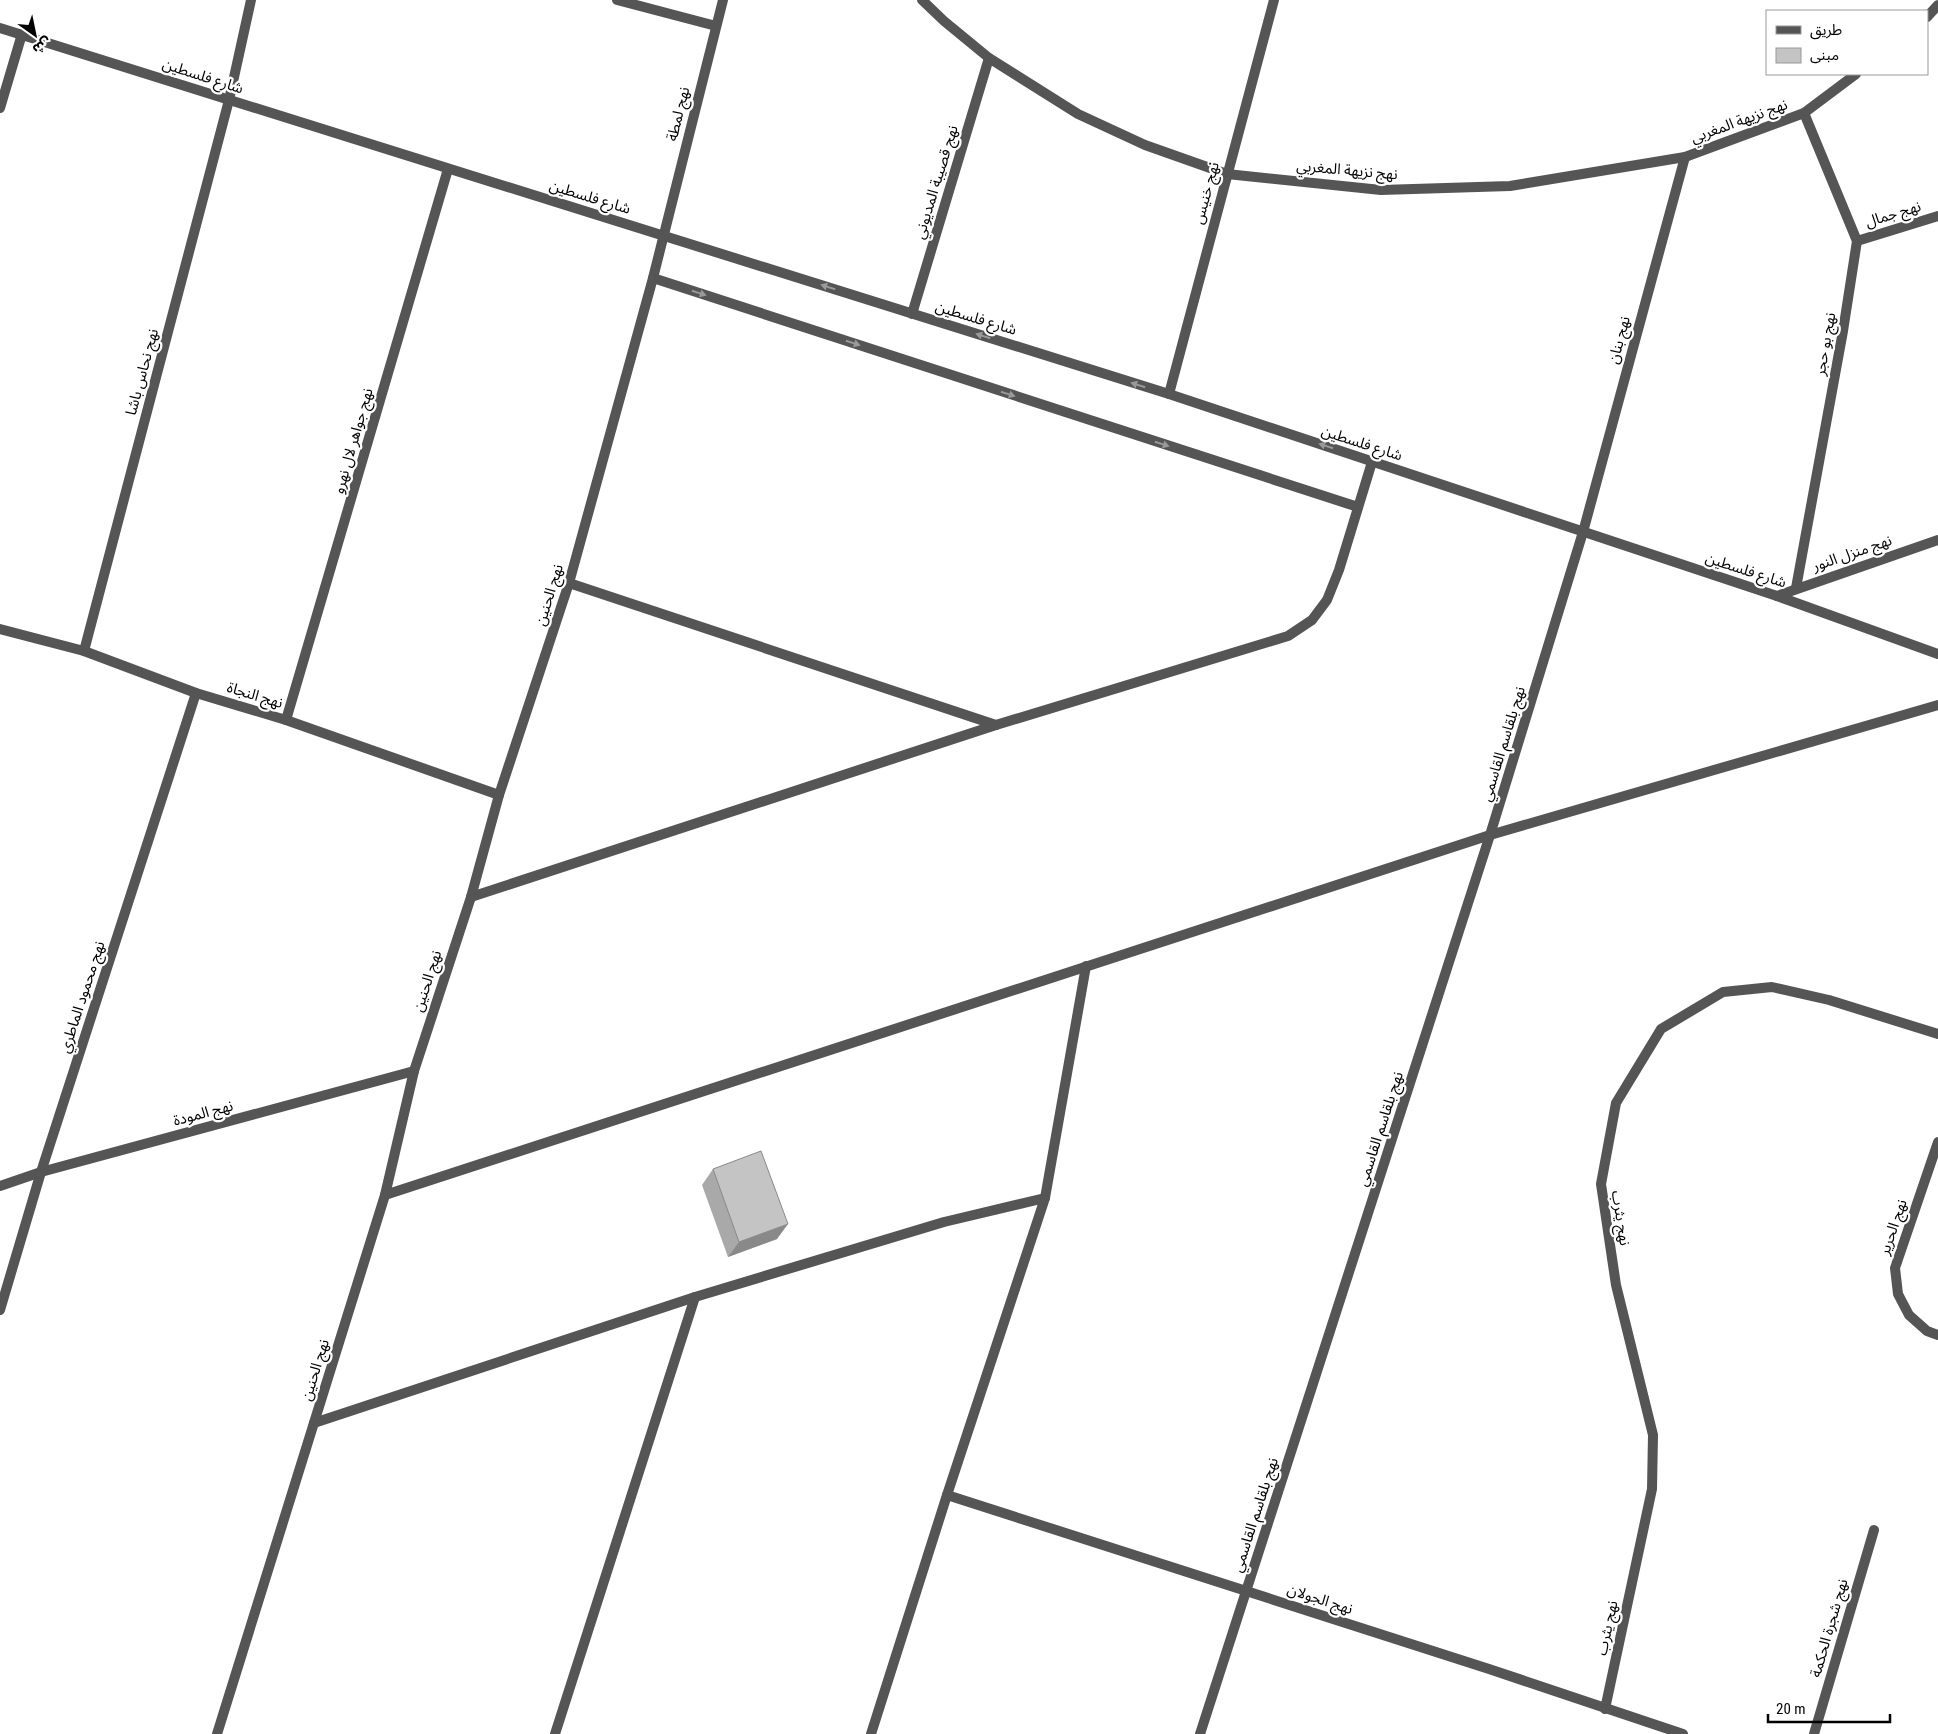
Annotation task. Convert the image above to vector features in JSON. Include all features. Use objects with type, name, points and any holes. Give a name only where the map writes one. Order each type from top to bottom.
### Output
[{"type":"street","name":"نهج نحاس باشا","points":[[84,651],[229,100],[252,0]]},
{"type":"street","points":[[617,0],[716,26]]},
{"type":"street","name":"نهج لمطة","points":[[663,236],[722,0]]},
{"type":"street","name":"نهج نزيهة المغربي","points":[[922,0],[944,22],[989,58],[1078,114],[1145,145],[1227,174],[1381,190],[1510,186],[1685,157],[1804,113],[1855,75]]},
{"type":"street","name":"نهج خنيس","points":[[1168,394],[1274,0]]},
{"type":"street","points":[[1928,15],[1938,5]]},
{"type":"street","name":"شارع فلسطين","points":[[0,28],[1168,394],[1777,596],[1938,654]]},
{"type":"street","points":[[0,108],[22,34]]},
{"type":"street","name":"نهج قصيبة المديوني","points":[[912,314],[989,58]]},
{"type":"street","points":[[1804,113],[1858,241]]},
{"type":"street","name":"نهج بنان","points":[[1583,532],[1685,157]]},
{"type":"street","name":"نهج جواهر لال نهرو","points":[[286,720],[448,169]]},
{"type":"street","name":"نهج جمال","points":[[1858,241],[1938,216]]},
{"type":"street","name":"نهج الحنين","points":[[217,1734],[385,1195],[414,1071],[471,897],[499,796],[568,583],[663,236]]},
{"type":"street","name":"نهج بو حجر","points":[[1796,588],[1858,241]]},
{"type":"street","points":[[652,278],[1358,508]]},
{"type":"street","points":[[471,897],[996,725],[1288,636],[1312,620],[1327,600],[1339,570],[1372,462]]},
{"type":"street","name":"نهج بلقاسم القاسمي","points":[[1200,1734],[1490,835],[1583,532]]},
{"type":"street","name":"نهج منزل النور","points":[[1777,596],[1938,540]]},
{"type":"street","points":[[568,583],[996,725]]},
{"type":"street","name":"نهج النجاة","points":[[0,629],[84,651],[196,693],[286,720],[499,796]]},
{"type":"street","name":"نهج محمود الماطري","points":[[0,1310],[42,1172],[196,693]]},
{"type":"street","points":[[385,1195],[1490,835],[1938,705]]},
{"type":"street","points":[[871,1734],[947,1495],[1045,1198],[1086,966]]},
{"type":"street","name":"نهج يثرب","points":[[1606,1709],[1652,1489],[1653,1444],[1653,1435],[1616,1285],[1601,1184],[1616,1103],[1661,1029],[1723,992],[1772,987],[1829,1000],[1938,1034]]},
{"type":"street","name":"نهج المودة","points":[[0,1186],[42,1172],[414,1071]]},
{"type":"street","name":"نهج الحرير","points":[[1938,1142],[1895,1268],[1898,1294],[1909,1315],[1927,1331],[1938,1335]]},
{"type":"street","points":[[314,1423],[695,1298],[944,1222],[1045,1198]]},
{"type":"street","points":[[555,1734],[695,1298]]},
{"type":"street","name":"نهج الجولان","points":[[947,1495],[1489,1669],[1683,1734]]},
{"type":"street","name":"نهج شجرة الحكمة","points":[[1814,1734],[1874,1530]]},
{"type":"building","points":[[761,1151],[788,1224],[739,1242],[713,1169]]}]
